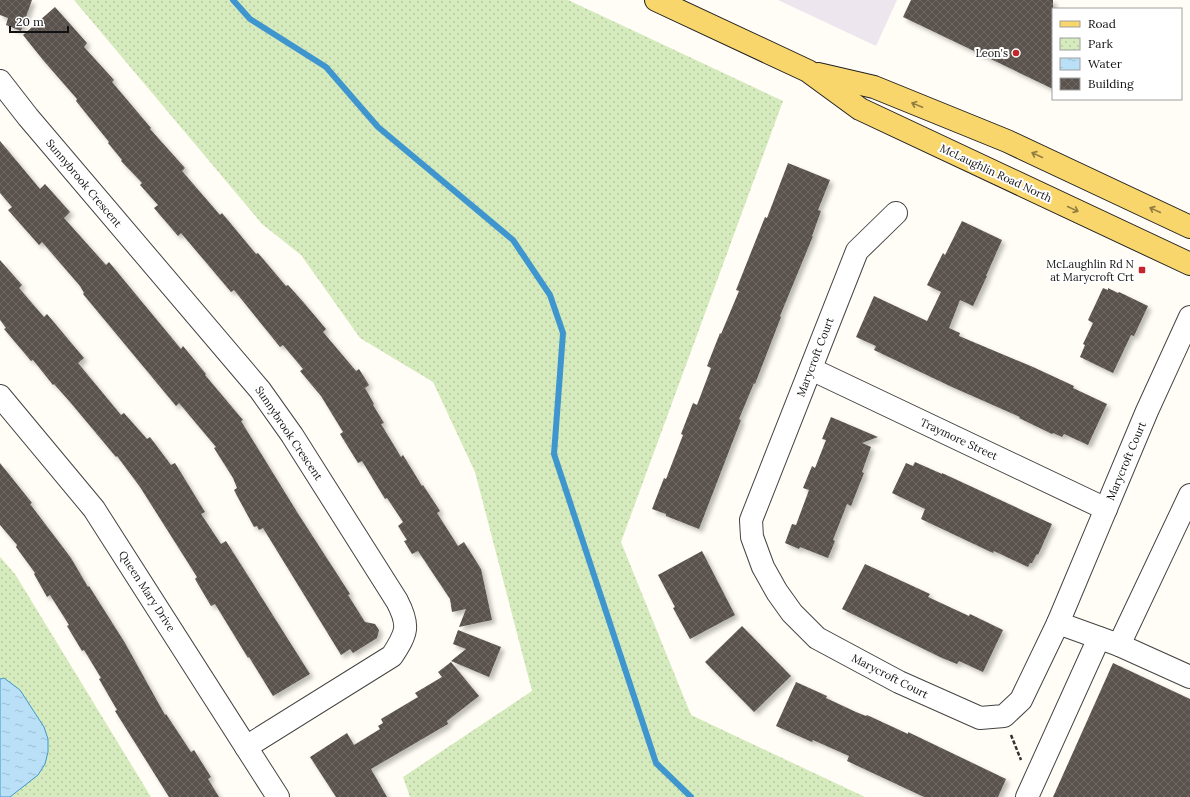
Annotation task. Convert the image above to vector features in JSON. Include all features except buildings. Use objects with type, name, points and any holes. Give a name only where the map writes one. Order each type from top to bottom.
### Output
[{"type":"main road","name":"McLaughlin Road North","points":[[656,0],[808,71],[860,109],[1190,264]]},
{"type":"main road","name":"McLaughlin Road North","points":[[808,71],[874,87],[1007,141],[1190,227]]},
{"type":"street","name":"Sunnybrook Crescent","points":[[0,80],[28,117],[264,395],[292,435],[404,614],[406,629],[401,643],[392,656],[246,747]]},
{"type":"street","name":"Marycroft Court","points":[[896,213],[856,251],[751,520],[752,537],[763,567],[773,586],[792,613],[817,638],[900,682],[980,718],[1004,716],[1021,700],[1058,623],[1147,411],[1190,317]]},
{"type":"street","name":"Traymore Street","points":[[811,369],[1106,509]]},
{"type":"street","name":"Queen Mary Drive","points":[[0,396],[94,509],[278,797]]},
{"type":"street","points":[[1028,797],[1109,642],[1187,509]]},
{"type":"street","points":[[1058,623],[1109,642],[1190,677]]},
{"type":"path","points":[[1004,716],[1022,765]]},
{"type":"shaded area","points":[[778,0],[897,0],[876,46]]},
{"type":"green space","points":[[74,0],[568,0],[783,101],[621,542],[691,715],[865,797],[410,797],[403,777],[532,691],[475,472],[433,382],[360,338],[301,255],[262,224]]},
{"type":"green space","points":[[0,557],[15,574],[151,797],[0,797]]},
{"type":"water","points":[[4,678],[20,690],[44,727],[48,739],[48,752],[45,764],[38,775],[10,797],[0,797],[0,679]]},
{"type":"waterway","points":[[233,0],[250,19],[326,67],[378,127],[513,240],[550,295],[563,333],[554,454],[656,763],[691,797]]},
{"type":"place","name":"Leon's","points":[[1016,53]]},
{"type":"place","name":"McLaughlin Rd N at Marycroft Crt","points":[[1142,270]]}]
